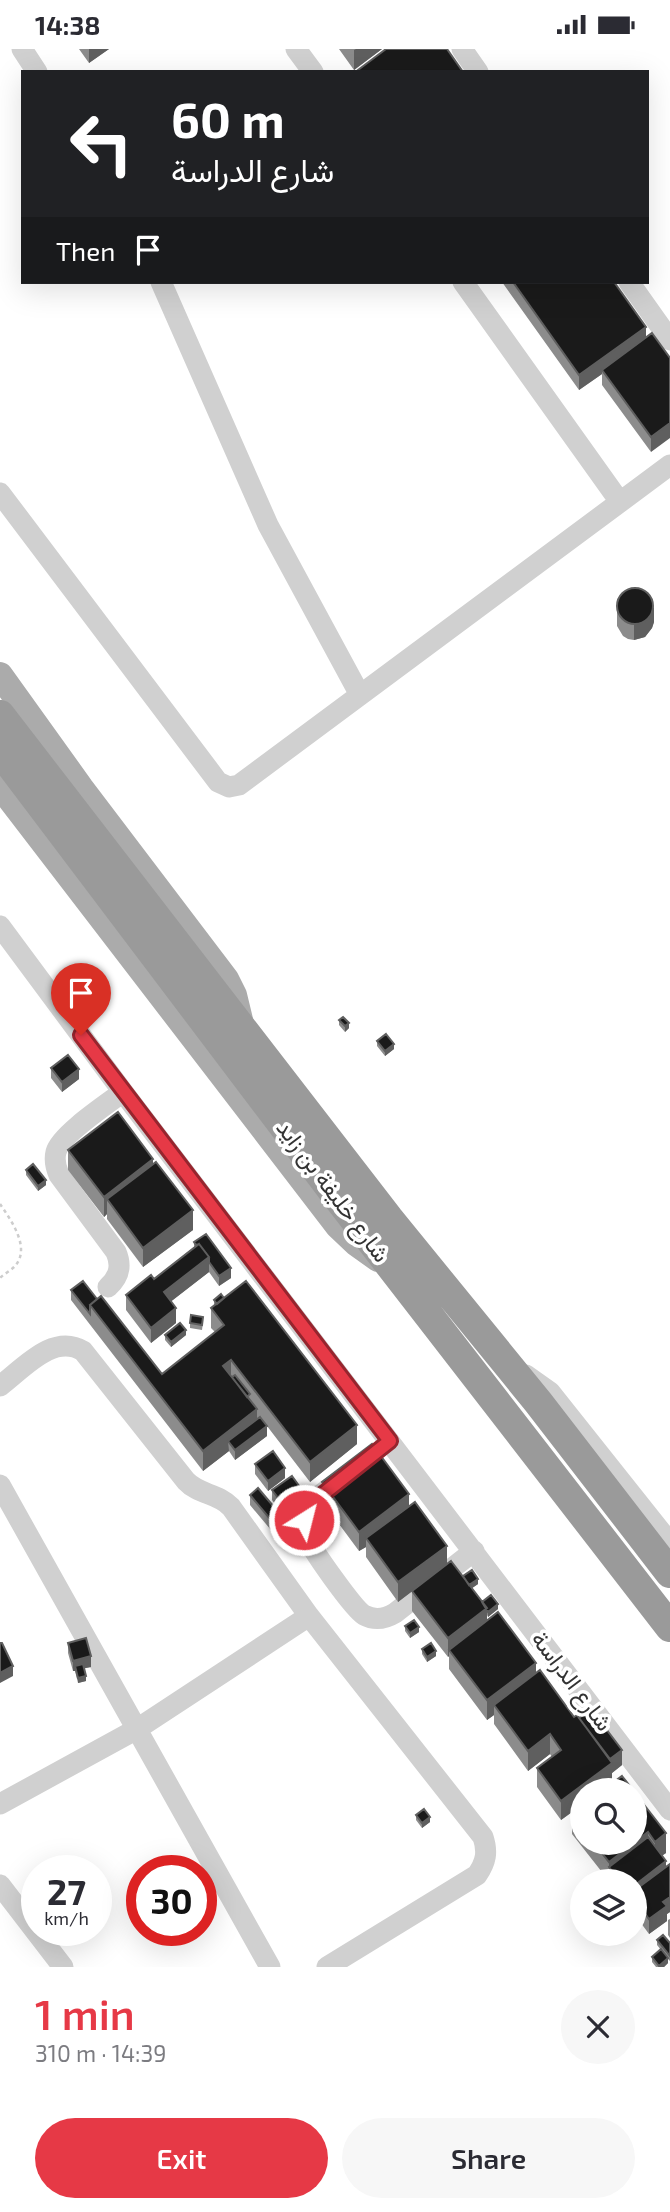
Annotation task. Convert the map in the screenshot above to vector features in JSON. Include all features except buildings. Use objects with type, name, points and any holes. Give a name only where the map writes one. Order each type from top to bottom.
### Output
[{"type":"highway","name":"شارع خليفة بن زايد","points":[[0,715],[388,1219],[670,1573]]},
{"type":"highway","name":"شارع خليفة بن زايد","points":[[0,751],[388,1265],[670,1627]]},
{"type":"highway","points":[[637,1584],[635,1593],[638,1609],[670,1653]]},
{"type":"main road","points":[[0,675],[81,788],[226,979],[234,995],[242,1030]]},
{"type":"main road","points":[[0,786],[338,1226],[357,1244],[388,1265]]},
{"type":"street","points":[[22,49],[36,70]]},
{"type":"street","points":[[296,49],[312,70]]},
{"type":"street","points":[[462,49],[477,70]]},
{"type":"street","points":[[162,284],[268,525],[360,695]]},
{"type":"street","points":[[464,284],[620,502]]},
{"type":"street","points":[[630,284],[670,339]]},
{"type":"street","points":[[0,493],[218,782],[229,787],[239,785],[670,465]]},
{"type":"street","name":"شارع الدراسة","points":[[0,926],[123,1092],[670,1810]]},
{"type":"street","points":[[108,1287],[114,1282],[120,1267],[116,1252],[59,1175],[55,1160],[63,1139],[123,1092]]},
{"type":"street","points":[[0,1386],[51,1347],[68,1345],[83,1351],[186,1481],[202,1493],[223,1499],[232,1507],[309,1616],[483,1837],[486,1857],[477,1875],[327,1967]]},
{"type":"street","points":[[510,1369],[531,1378],[550,1392],[670,1543]]},
{"type":"street","points":[[390,1441],[313,1502],[305,1514],[304,1527],[308,1541],[360,1612],[374,1619],[389,1617],[474,1552]]},
{"type":"street","points":[[0,1485],[270,1967]]},
{"type":"street","points":[[0,1804],[136,1729],[309,1616]]},
{"type":"street","points":[[0,1885],[63,1967]]},
{"type":"path","points":[[0,1204],[12,1221],[21,1242],[21,1253],[16,1265],[0,1277]]},
{"type":"route","points":[[81,1035],[390,1441],[313,1502],[308,1507],[304,1520]]}]
